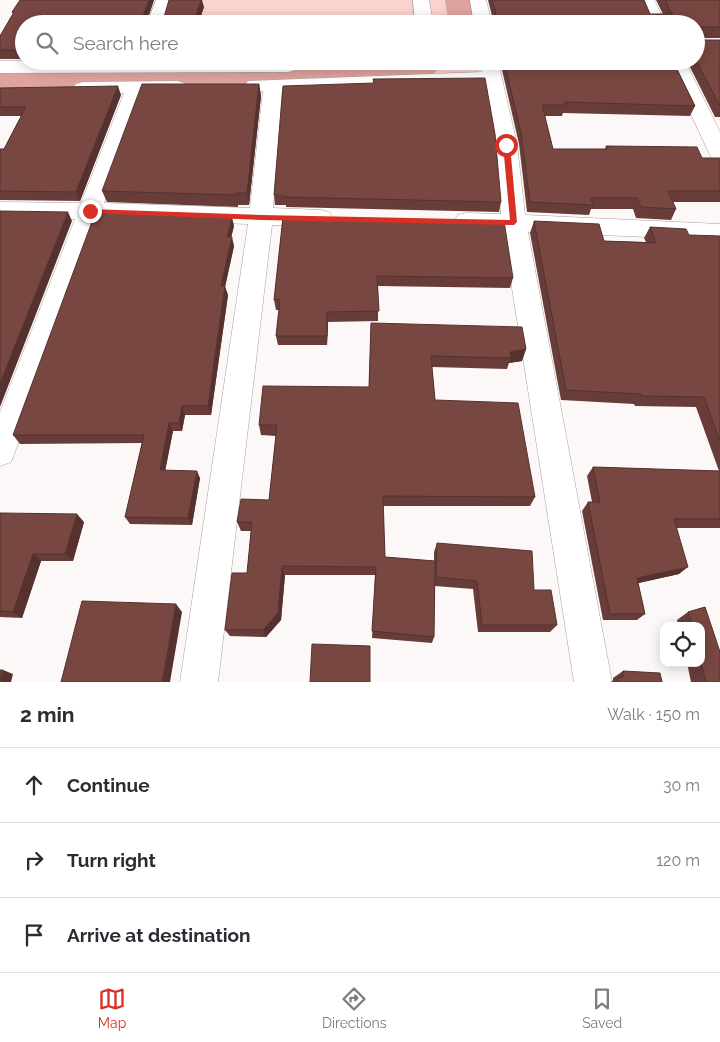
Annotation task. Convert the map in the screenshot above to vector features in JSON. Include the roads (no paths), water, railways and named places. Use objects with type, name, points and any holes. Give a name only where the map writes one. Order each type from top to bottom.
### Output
[{"type":"street","points":[[159,15],[164,0]]},
{"type":"street","points":[[421,0],[423,15]]},
{"type":"street","points":[[478,0],[481,15]]},
{"type":"street","points":[[646,0],[653,15]]},
{"type":"street","points":[[0,67],[15,67]]},
{"type":"street","points":[[234,86],[273,85],[476,70]]},
{"type":"street","points":[[490,70],[506,144],[514,222],[593,682]]},
{"type":"street","points":[[679,70],[720,153]]},
{"type":"street","points":[[199,682],[262,217],[273,85]]},
{"type":"street","points":[[68,88],[195,86]]},
{"type":"street","points":[[0,452],[136,88]]},
{"type":"street","points":[[0,210],[339,219]]},
{"type":"street","points":[[446,221],[514,222],[720,232]]},
{"type":"waterway","points":[[460,0],[463,15]]},
{"type":"waterway","points":[[0,79],[407,74],[419,70]]}]
